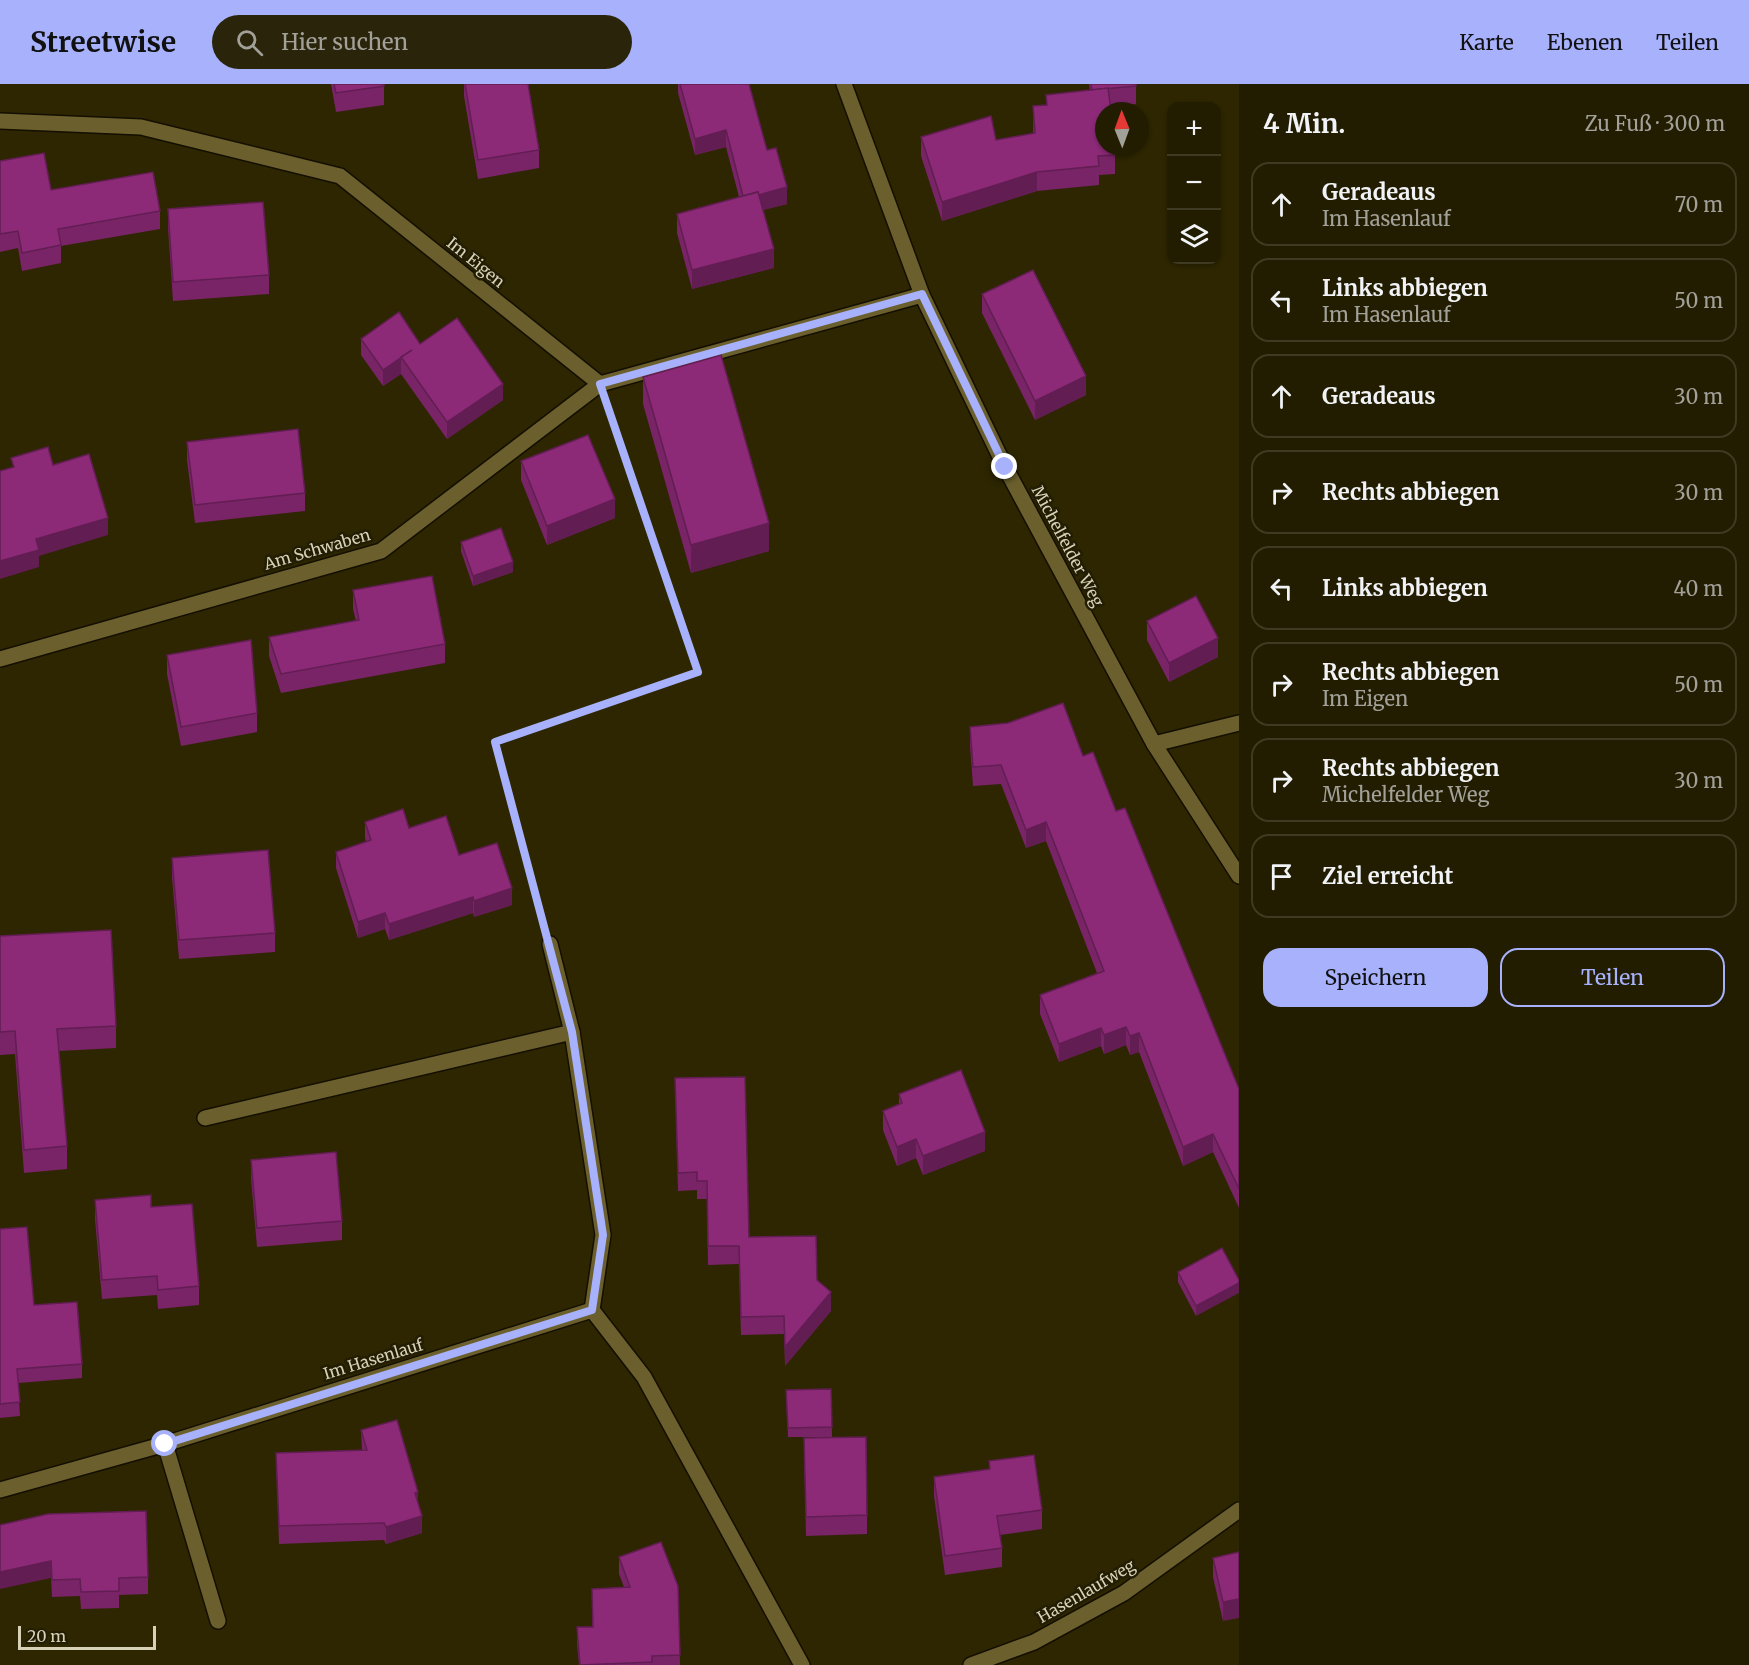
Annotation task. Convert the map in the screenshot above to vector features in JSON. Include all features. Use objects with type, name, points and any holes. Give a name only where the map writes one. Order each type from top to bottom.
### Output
[{"type":"street","name":"Michelfelder Weg","points":[[844,84],[922,294],[1005,467],[1154,744],[1239,876]]},
{"type":"street","name":"Im Eigen","points":[[0,121],[141,127],[340,176],[600,384]]},
{"type":"street","points":[[600,384],[922,294]]},
{"type":"street","name":"Am Schwaben","points":[[0,659],[381,550],[600,384]]},
{"type":"street","points":[[1154,744],[1239,723]]},
{"type":"street","points":[[550,944],[572,1032],[603,1235],[592,1310],[644,1377],[802,1665]]},
{"type":"street","points":[[205,1118],[572,1032]]},
{"type":"street","name":"Im Hasenlauf","points":[[0,1490],[165,1444],[592,1310]]},
{"type":"street","points":[[165,1444],[218,1621]]},
{"type":"street","name":"Hasenlaufweg","points":[[971,1665],[1034,1642],[1124,1593],[1239,1510]]},
{"type":"path","points":[[550,944],[495,742],[698,672],[600,384]]},
{"type":"building","points":[[334,84],[384,84],[384,86],[336,93]]},
{"type":"building","points":[[465,84],[528,84],[539,150],[478,160]]},
{"type":"building","points":[[680,84],[749,84],[767,150],[776,148],[787,187],[759,195],[758,192],[743,196],[726,130],[695,139]]},
{"type":"building","points":[[1091,84],[1136,84],[1136,86],[1092,90]]},
{"type":"building","points":[[1108,88],[1110,102],[1095,102],[1095,156],[1098,156],[1099,166],[1037,172],[942,202],[921,137],[991,116],[996,140],[1035,133],[1033,106],[1047,105],[1046,95]]},
{"type":"building","points":[[44,153],[51,190],[153,172],[160,211],[58,229],[61,245],[22,253],[18,231],[0,234],[0,161]]},
{"type":"building","points":[[758,192],[774,249],[692,270],[677,214]]},
{"type":"building","points":[[263,202],[269,275],[173,282],[168,209]]},
{"type":"building","points":[[1033,270],[1086,376],[1035,401],[982,294]]},
{"type":"building","points":[[399,312],[420,344],[457,318],[503,384],[447,422],[401,357],[383,370],[361,339]]},
{"type":"building","points":[[721,355],[769,523],[691,545],[643,377]]},
{"type":"building","points":[[298,429],[305,493],[195,505],[187,442]]},
{"type":"building","points":[[588,435],[615,499],[547,526],[521,461]]},
{"type":"building","points":[[48,447],[53,465],[89,454],[108,518],[36,539],[39,550],[0,561],[0,471],[14,467],[11,458]]},
{"type":"building","points":[[501,528],[513,562],[473,576],[461,542]]},
{"type":"building","points":[[432,576],[445,644],[281,674],[269,637],[359,620],[353,590]]},
{"type":"building","points":[[1196,596],[1218,638],[1169,663],[1147,621]]},
{"type":"building","points":[[251,640],[257,713],[181,727],[167,655]]},
{"type":"building","points":[[1063,703],[1083,756],[1093,752],[1116,811],[1125,808],[1239,1089],[1239,1189],[1213,1134],[1183,1147],[1139,1033],[1130,1036],[1126,1027],[1104,1035],[1101,1028],[1059,1044],[1040,995],[1104,971],[1046,822],[1026,830],[1001,765],[973,767],[970,727],[1008,723]]},
{"type":"building","points":[[403,809],[409,828],[446,816],[459,855],[497,843],[512,888],[474,901],[473,897],[389,924],[385,913],[358,922],[336,852],[371,840],[365,822]]},
{"type":"building","points":[[268,850],[275,933],[179,940],[172,858]]},
{"type":"building","points":[[111,930],[116,1026],[57,1029],[67,1146],[24,1150],[15,1031],[0,1032],[0,936]]},
{"type":"building","points":[[961,1070],[985,1132],[923,1156],[916,1139],[897,1147],[883,1111],[902,1103],[899,1094]]},
{"type":"building","points":[[745,1077],[749,1237],[816,1236],[817,1280],[831,1292],[785,1347],[784,1316],[741,1317],[739,1246],[708,1246],[707,1181],[697,1181],[697,1172],[678,1173],[675,1078]]},
{"type":"building","points":[[336,1152],[342,1221],[257,1228],[251,1160]]},
{"type":"building","points":[[151,1195],[151,1207],[192,1204],[199,1286],[158,1290],[157,1276],[102,1280],[95,1200]]},
{"type":"building","points":[[27,1227],[34,1305],[77,1302],[82,1364],[17,1369],[20,1402],[0,1404],[0,1229]]},
{"type":"building","points":[[1222,1248],[1239,1283],[1196,1306],[1178,1272]]},
{"type":"building","points":[[831,1389],[832,1427],[788,1428],[786,1390]]},
{"type":"building","points":[[397,1420],[418,1492],[415,1493],[422,1516],[386,1527],[384,1523],[279,1526],[276,1453],[367,1450],[361,1430]]},
{"type":"building","points":[[866,1437],[867,1515],[806,1517],[804,1438]]},
{"type":"building","points":[[1034,1455],[1042,1510],[997,1516],[1002,1548],[945,1556],[934,1477],[990,1469],[989,1461]]},
{"type":"building","points":[[146,1511],[148,1577],[119,1578],[119,1591],[81,1592],[80,1579],[52,1580],[51,1561],[0,1572],[0,1525],[48,1514]]},
{"type":"building","points":[[661,1542],[678,1586],[680,1655],[652,1656],[652,1662],[580,1665],[577,1627],[593,1627],[592,1589],[630,1587],[619,1557]]},
{"type":"building","points":[[1239,1552],[1239,1599],[1223,1602],[1213,1558]]},
{"type":"route","points":[[165,1444],[592,1310],[603,1235],[572,1032],[495,742],[698,672],[600,384],[922,294],[1005,467]]}]
